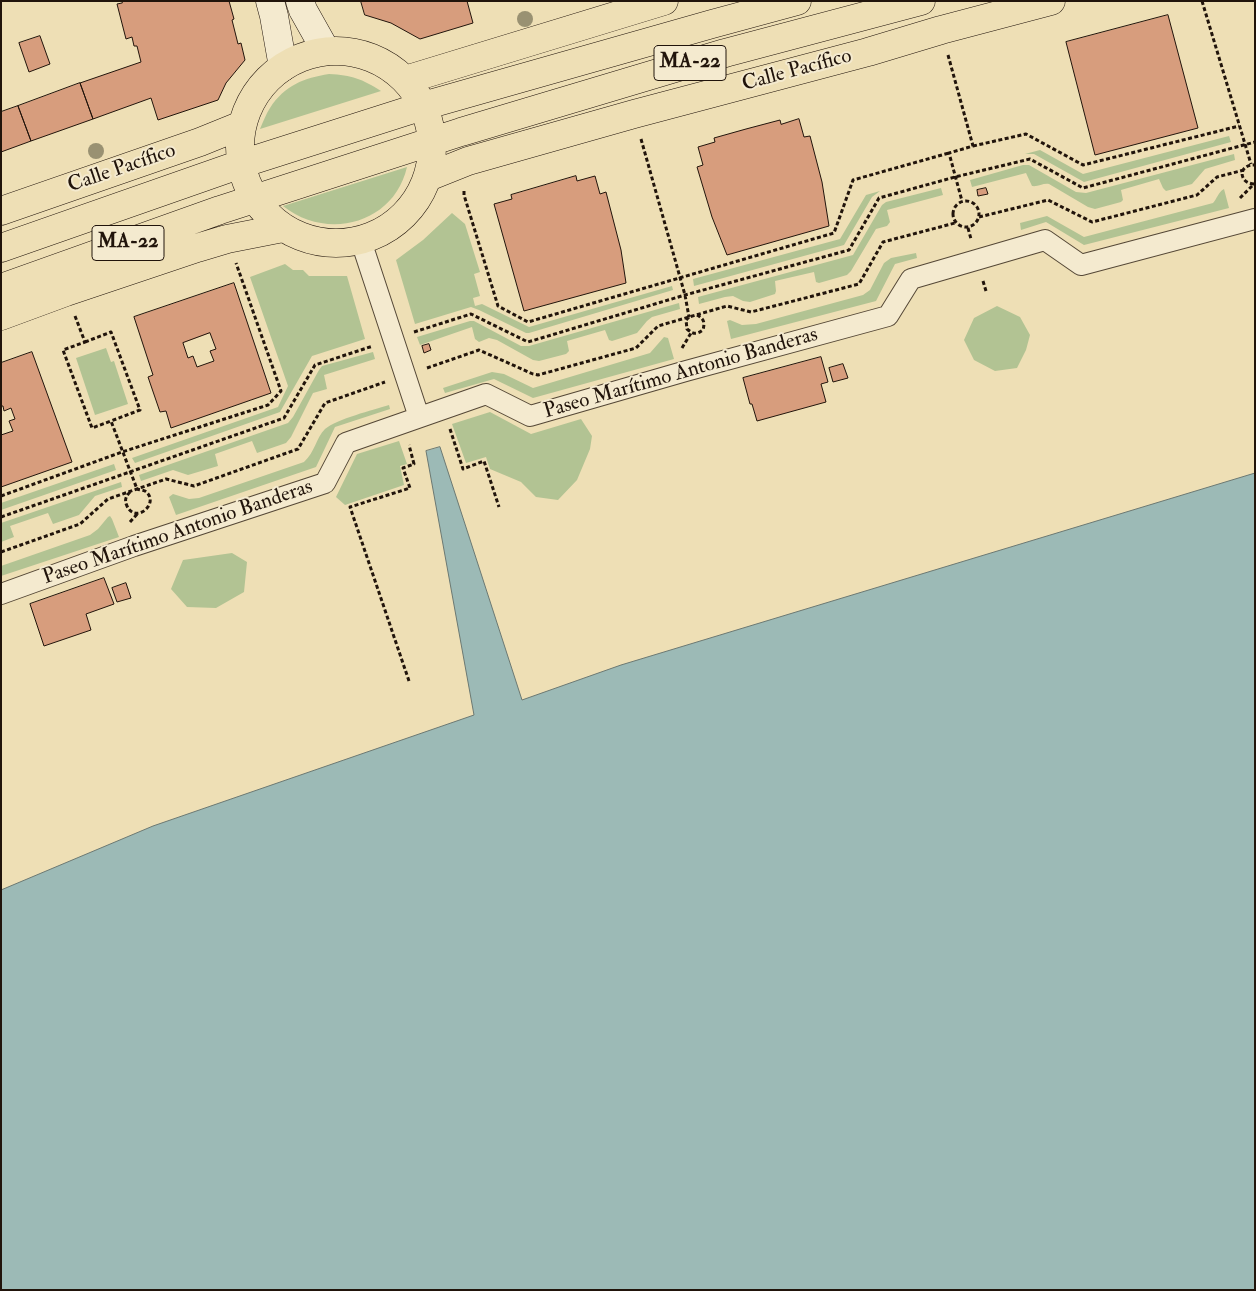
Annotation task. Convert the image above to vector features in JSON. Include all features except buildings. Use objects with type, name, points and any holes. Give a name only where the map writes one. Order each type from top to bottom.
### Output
[{"type":"main road","points":[[270,1],[283,67]]},
{"type":"main road","points":[[300,1],[326,51]]},
{"type":"main road","points":[[405,80],[664,1]]},
{"type":"main road","name":"Calle Pacífico","points":[[1,248],[242,164],[423,106],[797,1]]},
{"type":"main road","name":"Calle Pacífico","points":[[1,288],[255,199],[433,140],[725,53],[922,1]]},
{"type":"main road","name":"Calle Pacífico","points":[[428,177],[468,161],[634,114],[1051,1]]},
{"type":"main road","points":[[326,51],[360,52],[384,62],[405,80],[423,106],[433,140],[432,159],[428,177],[413,206],[390,228],[360,241],[334,244],[307,239],[283,228],[268,215],[255,199],[242,164],[240,145],[242,125],[252,100],[268,78],[283,67],[326,51]]},
{"type":"main road","name":"Calle Pacífico","points":[[1,211],[200,142],[242,125]]},
{"type":"main road","points":[[1,316],[197,248],[227,239],[283,228]]},
{"type":"street","name":"Paseo Marítimo Antonio Banderas","points":[[1,594],[134,546],[325,483],[346,443],[486,394],[530,416],[888,316],[911,279],[1044,240],[1081,265],[1255,219]]},
{"type":"street","points":[[360,241],[419,417]]},
{"type":"path","points":[[1202,1],[1238,126],[1253,165]]},
{"type":"path","points":[[941,30],[973,146]]},
{"type":"path","points":[[634,114],[685,295],[689,317]]},
{"type":"path","points":[[468,161],[464,195],[498,306],[528,322],[834,233],[853,180],[973,146],[1026,134],[1083,165],[1238,126]]},
{"type":"path","points":[[1,517],[284,418],[315,365],[472,314],[528,342],[685,295],[848,250],[880,198],[955,177],[1030,159],[1083,188],[1255,142]]},
{"type":"path","points":[[949,153],[962,201]]},
{"type":"path","name":"Paseo Marítimo Antonio Banderas","points":[[696,315],[702,318],[705,324],[703,330],[698,334],[692,333],[687,329],[686,320],[689,317],[727,306],[751,312],[859,284],[883,242],[955,223],[961,227],[968,228],[977,222],[979,217],[1048,200],[1092,222],[1198,195],[1217,177],[1244,170],[1246,166],[1253,165]]},
{"type":"path","points":[[1244,170],[1242,174],[1243,179],[1247,183],[1255,184]]},
{"type":"path","points":[[955,223],[952,215],[955,206],[962,201],[975,204],[979,217]]},
{"type":"path","points":[[1,496],[122,452],[268,405],[282,391],[227,239]]},
{"type":"path","points":[[66,292],[85,342]]},
{"type":"path","points":[[111,332],[140,410],[92,428],[63,350],[85,342],[111,332]]},
{"type":"path","points":[[409,681],[350,507],[410,488],[403,468],[414,464],[407,438],[419,417],[449,426],[463,469],[484,461],[499,508]]},
{"type":"path","points":[[111,421],[136,489]]},
{"type":"path","points":[[136,489],[145,491],[149,496],[150,502],[148,508],[138,513],[132,512],[127,508],[125,502],[126,496],[130,491],[136,489]]},
{"type":"path","name":"Paseo Marítimo Antonio Banderas","points":[[1,552],[80,524],[108,499],[130,491]]},
{"type":"green space","points":[[329,74],[357,78],[381,91],[260,129],[270,108],[289,88],[303,80]]},
{"type":"green space","points":[[1229,136],[1231,142],[1084,182],[1034,154],[1025,154],[1040,150],[1083,174]]},
{"type":"green space","points":[[1234,154],[1235,160],[1205,169],[1192,184],[1166,191],[1159,179],[1121,190],[1123,200],[1121,202],[1095,209],[1088,207],[1049,184],[1032,186],[1026,173],[972,187],[970,180],[1029,165],[1076,192],[1086,193]]},
{"type":"green space","points":[[407,167],[400,186],[388,202],[374,214],[357,221],[338,224],[319,223],[300,217],[283,206]]},
{"type":"green space","points":[[941,188],[943,195],[887,210],[890,222],[887,226],[876,229],[847,275],[819,283],[816,282],[814,272],[775,281],[775,294],[750,302],[733,296],[699,304],[698,297],[853,255],[882,205],[886,202]]},
{"type":"green space","points":[[1224,189],[1229,208],[1084,245],[1046,222],[1021,230],[1020,223],[1047,216],[1084,237],[1213,203]]},
{"type":"green space","points":[[880,191],[872,197],[844,245],[694,286],[693,279],[840,239],[866,195]]},
{"type":"green space","points":[[452,213],[465,224],[480,272],[474,274],[480,296],[473,298],[475,306],[482,304],[529,327],[672,286],[673,290],[529,333],[471,307],[415,324],[396,260],[423,240]]},
{"type":"green space","points":[[916,253],[917,258],[895,264],[876,301],[731,339],[727,321],[730,320],[742,325],[756,324],[863,295],[870,290],[884,263],[891,258]]},
{"type":"green space","points":[[285,264],[293,270],[303,270],[309,276],[347,276],[365,339],[312,356],[280,412],[135,463],[132,458],[278,407],[288,386],[250,277]]},
{"type":"green space","points":[[679,303],[680,309],[652,317],[637,333],[612,341],[609,340],[605,330],[567,341],[569,351],[566,354],[539,361],[533,360],[497,340],[489,338],[479,342],[475,339],[472,327],[420,345],[417,337],[474,321],[521,346],[529,346]]},
{"type":"green space","points":[[997,306],[1020,317],[1030,335],[1026,350],[1017,368],[995,371],[974,360],[964,340],[974,318]]},
{"type":"green space","points":[[664,337],[668,338],[674,359],[533,398],[494,379],[445,393],[443,388],[492,372],[504,374],[533,388],[650,353]]},
{"type":"green space","points":[[106,348],[111,362],[114,361],[128,404],[95,415],[76,358]]},
{"type":"green space","points":[[373,352],[375,359],[324,375],[327,389],[313,393],[291,437],[286,443],[257,453],[252,441],[215,454],[218,466],[188,475],[173,470],[141,481],[139,475],[288,423],[322,366]]},
{"type":"green space","points":[[389,405],[390,409],[335,427],[316,467],[176,515],[169,497],[173,494],[189,499],[199,498],[304,462],[311,454],[325,429],[346,418]]},
{"type":"green space","points":[[490,412],[531,434],[581,419],[592,436],[590,449],[577,480],[558,500],[536,497],[521,482],[490,469],[486,457],[466,463],[452,424]]},
{"type":"green space","points":[[399,441],[407,464],[400,466],[404,485],[345,505],[336,497],[357,454]]},
{"type":"green space","points":[[114,464],[116,470],[1,510],[1,503]]},
{"type":"green space","points":[[121,482],[122,487],[95,496],[79,515],[53,524],[48,513],[10,526],[14,537],[1,542],[1,523]]},
{"type":"green space","points":[[110,516],[119,537],[1,576],[1,566],[90,535]]},
{"type":"green space","points":[[232,553],[247,562],[244,592],[216,608],[187,607],[171,589],[183,560]]},
{"type":"water","points":[[440,447],[522,700],[621,665],[1255,473],[1255,1290],[1,1290],[1,890],[153,826],[474,715],[426,451]]}]
